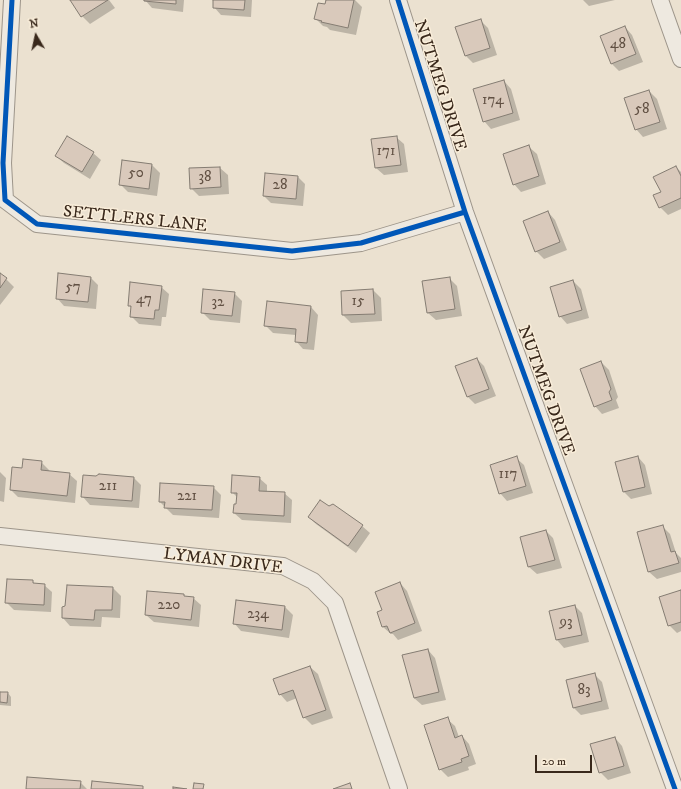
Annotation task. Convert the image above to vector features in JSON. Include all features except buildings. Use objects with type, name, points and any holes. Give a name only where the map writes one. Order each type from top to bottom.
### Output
[{"type":"street","name":"SETTLERS LANE","points":[[12,0],[3,163],[5,200],[37,224],[292,252],[361,243],[465,212]]},
{"type":"street","name":"NUTMEG DRIVE","points":[[398,0],[465,212],[675,789]]},
{"type":"street","points":[[660,0],[681,59]]},
{"type":"street","name":"LYMAN DRIVE","points":[[0,536],[283,566],[313,581],[335,603],[399,789]]},
{"type":"cycle path","points":[[12,0],[3,163],[5,200],[37,224],[292,251],[361,243],[465,212]]},
{"type":"cycle path","points":[[398,0],[465,212],[675,789]]}]
